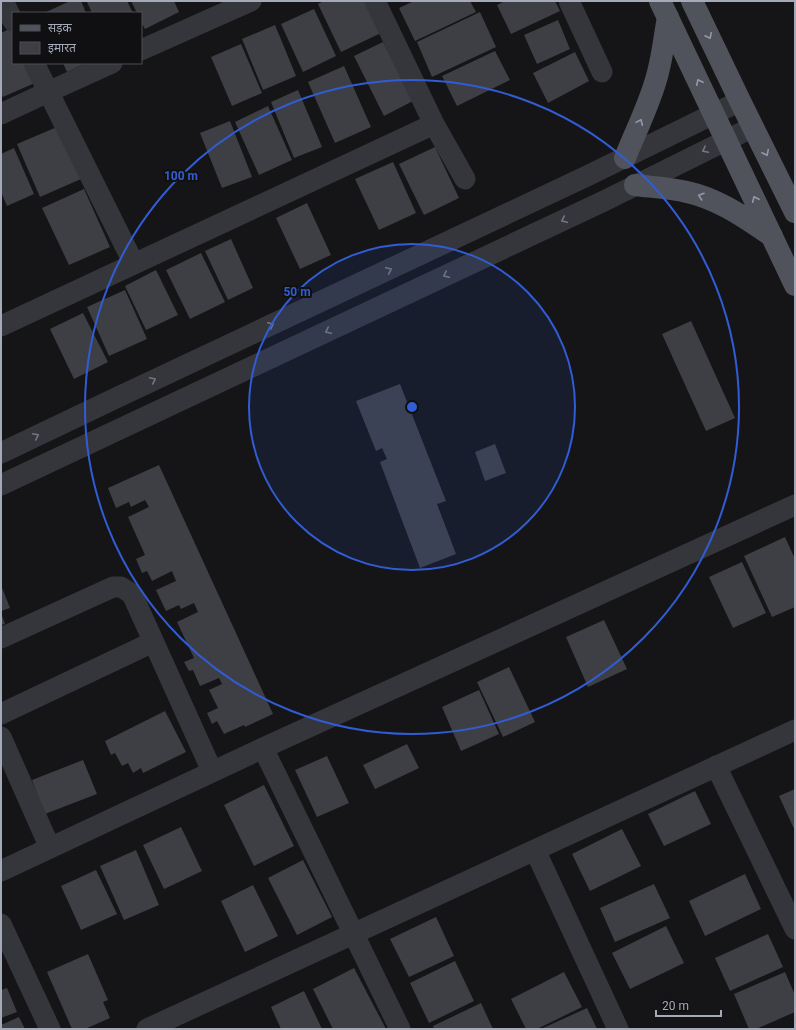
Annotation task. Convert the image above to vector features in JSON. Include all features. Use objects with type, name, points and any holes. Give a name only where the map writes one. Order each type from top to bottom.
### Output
[{"type":"main road","points":[[692,1],[795,212]]},
{"type":"main road","points":[[664,9],[795,285]]},
{"type":"main road","points":[[624,158],[648,106],[656,82],[662,55],[664,9]]},
{"type":"main road","points":[[635,186],[686,192],[703,197],[733,210],[772,236]]},
{"type":"street","points":[[3,1],[12,19]]},
{"type":"street","points":[[142,50],[251,1]]},
{"type":"street","points":[[375,1],[434,124],[465,179]]},
{"type":"street","points":[[569,1],[602,72]]},
{"type":"street","points":[[34,64],[134,264]]},
{"type":"street","points":[[1,114],[110,64]]},
{"type":"street","points":[[1,453],[573,183],[740,101]]},
{"type":"street","points":[[1,326],[434,124]]},
{"type":"street","points":[[1,485],[635,186],[753,127]]},
{"type":"street","points":[[573,183],[584,210]]},
{"type":"street","points":[[342,292],[354,319]]},
{"type":"street","points":[[1,871],[212,771],[795,505]]},
{"type":"street","points":[[1,638],[113,587],[121,587],[132,594],[212,771]]},
{"type":"street","points":[[1,714],[153,642]]},
{"type":"street","points":[[147,1029],[795,730]]},
{"type":"street","points":[[1,738],[50,848]]},
{"type":"street","points":[[263,748],[400,1029]]},
{"type":"street","points":[[716,766],[795,929]]},
{"type":"street","points":[[535,850],[618,1029]]},
{"type":"street","points":[[1,924],[50,1029]]},
{"type":"building","points":[[70,1],[81,1],[86,12],[46,12]]},
{"type":"building","points":[[127,1],[132,12],[92,12],[87,2]]},
{"type":"building","points":[[131,1],[174,1],[179,12],[145,29],[142,24],[142,12],[136,12]]},
{"type":"building","points":[[324,1],[365,1],[381,33],[341,52],[318,4]]},
{"type":"building","points":[[414,1],[470,1],[476,12],[415,41],[399,8]]},
{"type":"building","points":[[505,1],[555,1],[560,11],[511,34],[497,5]]},
{"type":"building","points":[[314,9],[336,56],[303,72],[281,24]]},
{"type":"building","points":[[480,12],[496,47],[432,77],[417,42]]},
{"type":"building","points":[[558,20],[570,49],[537,64],[524,35]]},
{"type":"building","points":[[275,25],[296,76],[263,90],[242,39]]},
{"type":"building","points":[[11,28],[12,64],[28,64],[37,82],[3,97],[1,94],[1,33]]},
{"type":"building","points":[[383,42],[413,101],[384,116],[354,56]]},
{"type":"building","points":[[241,44],[262,93],[232,106],[211,57]]},
{"type":"building","points":[[495,51],[510,80],[457,106],[442,76]]},
{"type":"building","points":[[575,52],[589,81],[548,103],[533,73]]},
{"type":"building","points":[[63,64],[84,64],[67,72]]},
{"type":"building","points":[[344,66],[371,127],[335,143],[308,82]]},
{"type":"building","points":[[298,90],[322,147],[294,158],[271,102]]},
{"type":"building","points":[[268,106],[292,160],[259,175],[235,122]]},
{"type":"building","points":[[230,121],[252,177],[222,188],[200,133]]},
{"type":"building","points":[[57,127],[81,179],[40,197],[17,144]]},
{"type":"building","points":[[435,147],[459,198],[424,215],[399,164]]},
{"type":"building","points":[[14,148],[34,194],[7,206],[1,192],[1,154]]},
{"type":"building","points":[[393,162],[416,213],[379,230],[355,179]]},
{"type":"building","points":[[84,189],[110,247],[69,265],[42,208]]},
{"type":"building","points":[[307,203],[331,255],[300,269],[276,218]]},
{"type":"building","points":[[231,239],[253,288],[228,300],[205,251]]},
{"type":"building","points":[[201,253],[225,302],[190,319],[166,270]]},
{"type":"building","points":[[156,270],[178,315],[146,330],[125,286]]},
{"type":"building","points":[[125,290],[147,339],[109,356],[87,307]]},
{"type":"building","points":[[83,313],[108,362],[74,379],[50,329]]},
{"type":"building","points":[[691,321],[735,418],[706,431],[662,334]]},
{"type":"building","points":[[400,384],[446,501],[437,504],[456,554],[420,568],[380,462],[387,459],[382,448],[376,451],[356,401]]},
{"type":"building","points":[[495,444],[506,473],[485,481],[475,452]]},
{"type":"building","points":[[159,465],[273,714],[245,727],[244,725],[224,734],[217,721],[212,724],[207,713],[218,708],[209,690],[222,684],[219,678],[200,686],[193,670],[189,671],[184,662],[194,658],[177,622],[198,612],[194,603],[181,609],[179,605],[166,611],[156,590],[176,581],[172,571],[152,581],[147,571],[142,573],[136,559],[145,555],[128,517],[149,507],[145,500],[131,507],[129,502],[116,508],[108,488]]},
{"type":"building","points":[[785,537],[795,559],[795,607],[772,617],[744,556]]},
{"type":"building","points":[[742,562],[766,613],[733,628],[709,577]]},
{"type":"building","points":[[1,585],[10,608],[1,611]]},
{"type":"building","points":[[1,613],[5,624],[1,625]]},
{"type":"building","points":[[604,620],[627,669],[588,687],[566,637]]},
{"type":"building","points":[[509,667],[535,722],[503,737],[477,682]]},
{"type":"building","points":[[479,690],[499,734],[461,751],[442,707]]},
{"type":"building","points":[[165,711],[186,752],[143,773],[141,768],[133,773],[128,763],[122,766],[115,753],[111,755],[105,741]]},
{"type":"building","points":[[407,744],[419,768],[375,789],[363,765]]},
{"type":"building","points":[[327,756],[349,803],[317,817],[295,770]]},
{"type":"building","points":[[83,760],[97,794],[45,814],[32,780]]},
{"type":"building","points":[[264,785],[294,846],[254,866],[224,805]]},
{"type":"building","points":[[795,789],[795,831],[779,796]]},
{"type":"building","points":[[695,791],[711,824],[664,846],[648,814]]},
{"type":"building","points":[[181,827],[202,871],[164,889],[143,845]]},
{"type":"building","points":[[622,829],[641,866],[590,891],[572,854]]},
{"type":"building","points":[[136,850],[159,905],[124,920],[100,866]]},
{"type":"building","points":[[303,860],[332,917],[297,935],[268,878]]},
{"type":"building","points":[[96,870],[117,914],[81,930],[61,886]]},
{"type":"building","points":[[745,874],[761,909],[705,936],[689,901]]},
{"type":"building","points":[[654,884],[670,918],[615,942],[600,908]]},
{"type":"building","points":[[253,885],[278,936],[245,952],[221,901]]},
{"type":"building","points":[[436,917],[454,956],[409,977],[390,939]]},
{"type":"building","points":[[666,926],[684,963],[630,989],[612,953]]},
{"type":"building","points":[[768,934],[783,967],[730,991],[715,958]]},
{"type":"building","points":[[88,954],[108,1000],[103,1002],[110,1018],[85,1029],[72,1029],[47,972]]},
{"type":"building","points":[[455,961],[474,1001],[429,1023],[410,983]]},
{"type":"building","points":[[354,968],[386,1029],[333,1029],[313,989]]},
{"type":"building","points":[[564,972],[582,1007],[537,1029],[526,1029],[511,999]]},
{"type":"building","points":[[785,972],[795,995],[795,1012],[756,1029],[749,1029],[734,994]]},
{"type":"building","points":[[7,988],[17,1012],[1,1018],[1,990]]},
{"type":"building","points":[[304,991],[322,1029],[281,1029],[271,1007]]},
{"type":"building","points":[[481,1003],[493,1029],[434,1029],[433,1026]]},
{"type":"building","points":[[587,1008],[597,1029],[541,1029]]},
{"type":"building","points":[[19,1017],[25,1029],[1,1029],[1,1025]]}]
